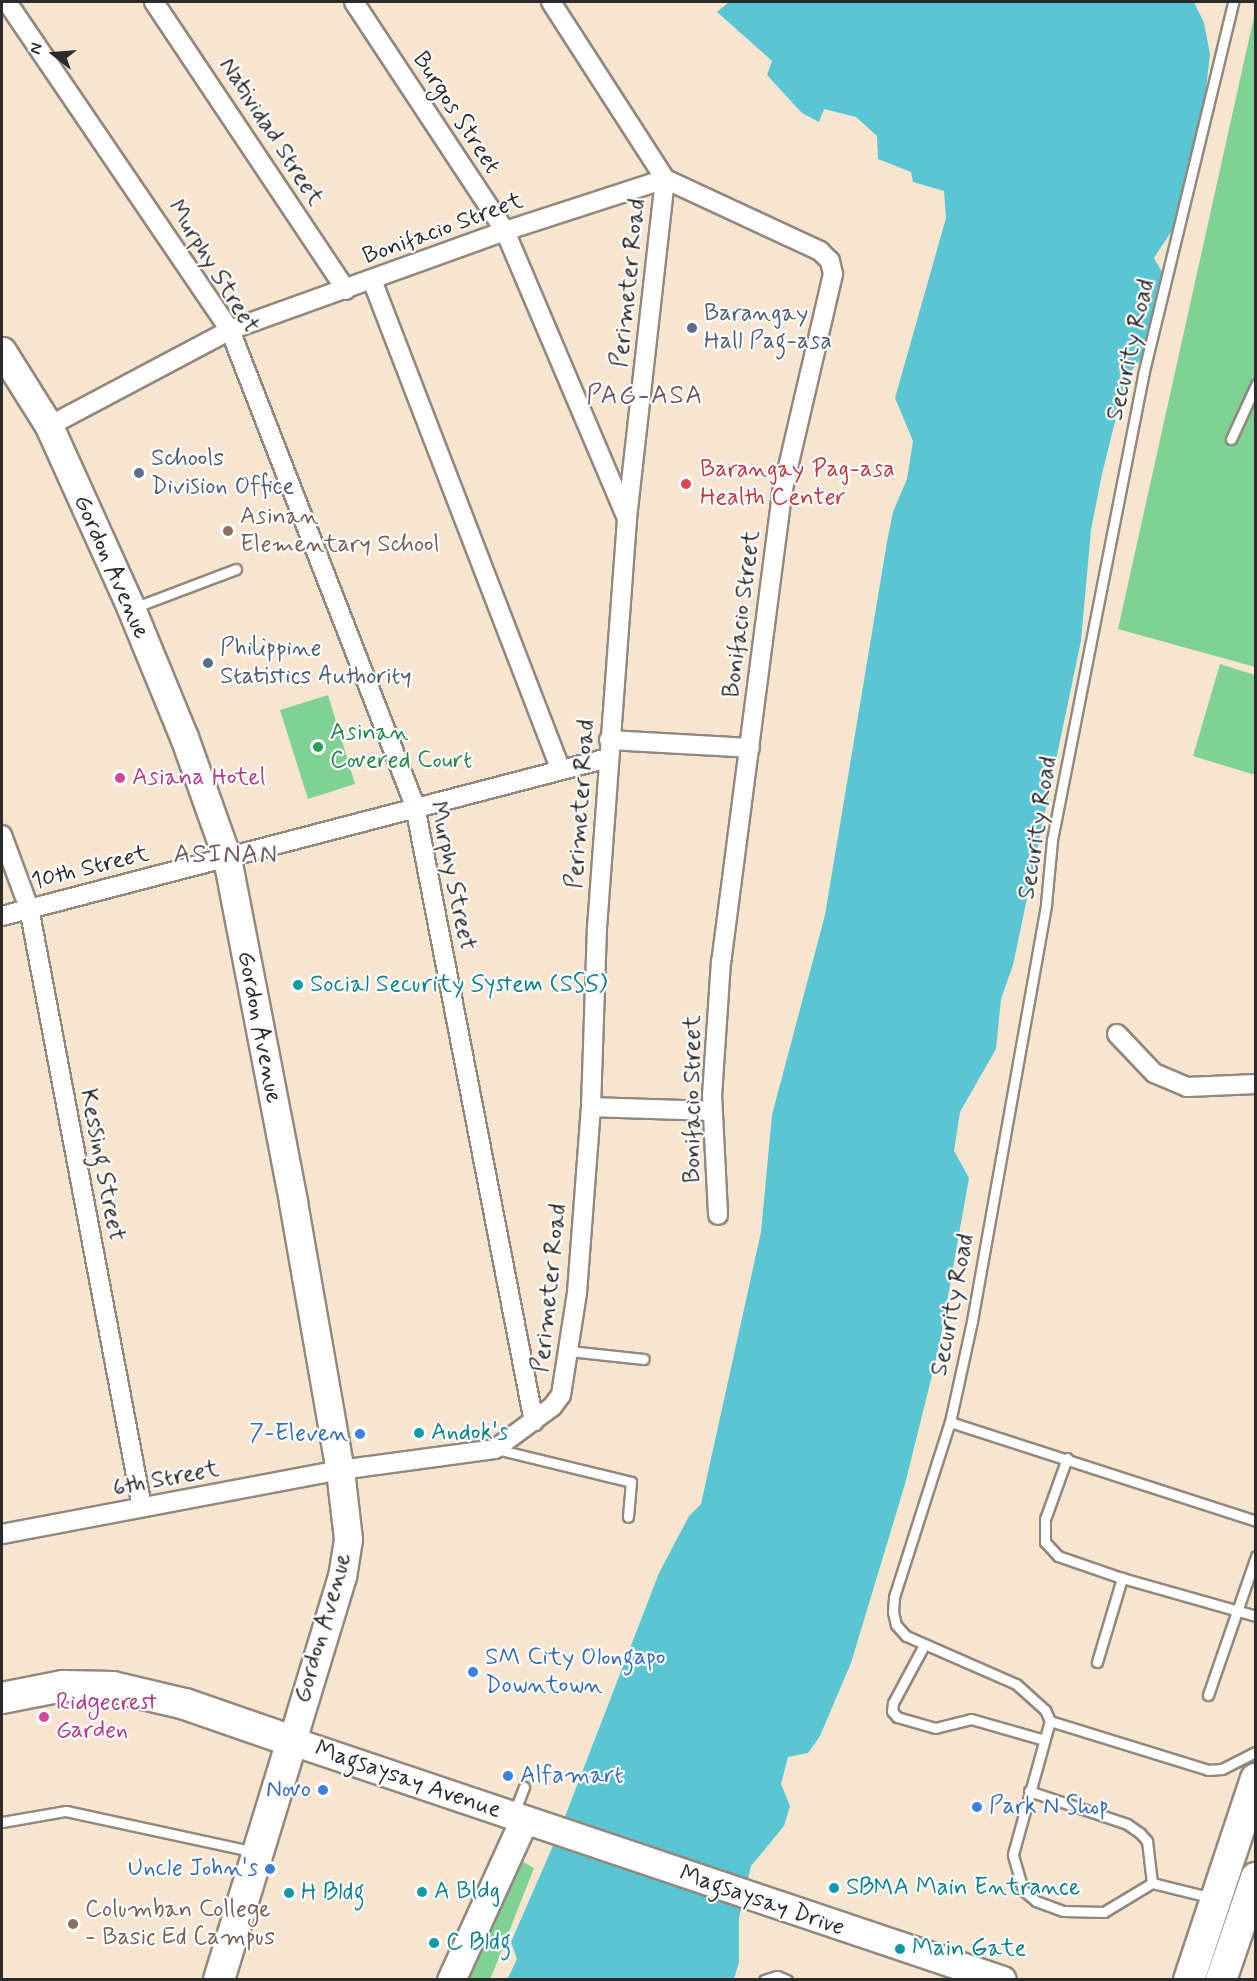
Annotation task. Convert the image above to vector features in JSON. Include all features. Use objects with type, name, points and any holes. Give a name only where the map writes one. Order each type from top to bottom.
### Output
[{"type":"main road","name":"Gordon Avenue","points":[[2,351],[49,426],[131,608],[184,737],[227,858],[340,1470],[348,1539],[342,1576],[292,1741]]},
{"type":"main road","points":[[2,1698],[63,1686],[113,1687],[185,1704],[292,1741],[219,1980]]},
{"type":"main road","name":"Magsaysay Avenue","points":[[292,1741],[518,1817]]},
{"type":"main road","points":[[1189,1980],[1256,1779]]},
{"type":"main road","points":[[451,1980],[518,1817]]},
{"type":"main road","name":"Magsaysay Drive","points":[[518,1817],[1002,1980]]},
{"type":"main road","points":[[1221,1980],[1256,1878]]},
{"type":"street","name":"Murphy Street","points":[[7,2],[230,330],[415,806],[534,1422]]},
{"type":"street","name":"Natividad Street","points":[[154,2],[346,290]]},
{"type":"street","name":"Burgos Street","points":[[354,2],[505,231],[627,518]]},
{"type":"street","points":[[551,2],[665,179]]},
{"type":"street","name":"Bonifacio Street","points":[[49,426],[230,330],[505,231],[665,179],[820,251],[830,261],[833,274],[782,494],[719,984],[712,1111],[718,1215]]},
{"type":"street","name":"Perimeter Road","points":[[495,1449],[534,1422],[561,1395],[569,1351],[591,1107],[609,749],[627,518],[665,179]]},
{"type":"street","points":[[372,280],[560,768]]},
{"type":"street","name":"10th Street","points":[[2,916],[560,768],[609,749],[750,748]]},
{"type":"street","name":"Kessing Street","points":[[2,835],[29,908],[141,1507]]},
{"type":"street","points":[[1118,1034],[1154,1073],[1187,1087],[1256,1084]]},
{"type":"street","points":[[591,1107],[712,1111]]},
{"type":"street","name":"6th Street","points":[[2,1534],[340,1470],[495,1449]]},
{"type":"lane","name":"Security Road","points":[[1050,1720],[1039,1702],[1016,1684],[923,1647],[896,1625],[894,1597],[950,1422],[1044,915],[1052,840],[1141,386],[1233,2]]},
{"type":"lane","points":[[1231,439],[1256,385]]},
{"type":"lane","points":[[131,608],[236,568]]},
{"type":"lane","points":[[569,1351],[645,1359]]},
{"type":"lane","points":[[950,1422],[1256,1521]]},
{"type":"lane","points":[[495,1449],[631,1482],[628,1517]]},
{"type":"lane","points":[[1067,1458],[1044,1519],[1045,1542],[1058,1556],[1122,1578],[1256,1616]]},
{"type":"lane","points":[[1208,1695],[1256,1556]]},
{"type":"lane","points":[[1097,1662],[1122,1578]]},
{"type":"lane","points":[[923,1647],[893,1703],[892,1711],[897,1717],[934,1728],[971,1719],[1044,1740]]},
{"type":"lane","points":[[1216,1898],[1152,1883],[1104,1912],[1063,1911],[1036,1901],[1023,1890],[1013,1854],[1029,1791],[1050,1720],[1208,1770],[1222,1768],[1256,1752]]},
{"type":"lane","points":[[518,1817],[524,1787]]},
{"type":"lane","points":[[1029,1791],[1127,1824],[1140,1833],[1147,1840],[1152,1883]]},
{"type":"lane","points":[[2,1822],[66,1811],[258,1853]]},
{"type":"lane","points":[[764,1980],[777,1976],[788,1980]]},
{"type":"green space","points":[[1255,12],[1255,667],[1118,629]]},
{"type":"green space","points":[[1220,664],[1255,675],[1255,775],[1193,756]]},
{"type":"green space","name":"Asinan Covered Court","points":[[328,695],[355,784],[308,799],[280,710]]},
{"type":"green space","points":[[522,1861],[534,1868],[490,1979],[468,1979]]},
{"type":"water","points":[[729,2],[1194,2],[1204,23],[1210,54],[1192,168],[1171,232],[1154,258],[1162,272],[1144,356],[1126,377],[1102,474],[1091,530],[1081,641],[1013,965],[1001,999],[996,1049],[960,1112],[954,1151],[969,1178],[939,1347],[905,1484],[851,1663],[820,1736],[808,1753],[788,1757],[781,1784],[790,1806],[784,1826],[751,1866],[739,1918],[739,1962],[734,1979],[507,1980],[517,1959],[511,1942],[559,1832],[659,1573],[689,1516],[701,1504],[761,1232],[772,1115],[825,915],[893,512],[907,479],[913,441],[895,398],[946,218],[944,191],[913,182],[911,172],[878,159],[877,136],[856,117],[824,109],[819,122],[802,113],[767,75],[772,61],[717,12]]},
{"type":"place","name":"Barangay Hall Pag-asa","points":[[692,328]]},
{"type":"place","name":"Schools Division Office","points":[[139,473]]},
{"type":"place","name":"Barangay Pag-asa Health Center","points":[[686,484]]},
{"type":"place","name":"Asinan Elementary School","points":[[228,531]]},
{"type":"place","name":"Philippine Statistics Authority","points":[[208,663]]},
{"type":"place","name":"Asinan Covered Court","points":[[318,747]]},
{"type":"place","name":"Asiana Hotel","points":[[120,778]]},
{"type":"place","name":"Social Security System (SSS)","points":[[298,985]]},
{"type":"place","name":"Andok's","points":[[419,1433]]},
{"type":"place","name":"7-Eleven","points":[[360,1434]]},
{"type":"place","name":"SM City Olongapo Downtown","points":[[473,1672]]},
{"type":"place","name":"Ridgecrest Garden","points":[[44,1717]]},
{"type":"place","name":"Alfamart","points":[[508,1776]]},
{"type":"place","name":"Novo","points":[[323,1790]]},
{"type":"place","name":"Park N Shop","points":[[977,1807]]},
{"type":"place","name":"Uncle John's","points":[[270,1869]]},
{"type":"place","name":"SBMA Main Entrance","points":[[834,1888]]},
{"type":"place","name":"A Bldg","points":[[422,1892]]},
{"type":"place","name":"H Bldg","points":[[289,1893]]},
{"type":"place","name":"Columban College - Basic Ed Campus","points":[[73,1924]]},
{"type":"place","name":"C Bldg","points":[[434,1943]]},
{"type":"place","name":"Main Gate","points":[[900,1949]]},
{"type":"district","name":"PAG-ASA","points":[[645,397]]},
{"type":"district","name":"ASINAN","points":[[226,856]]}]
